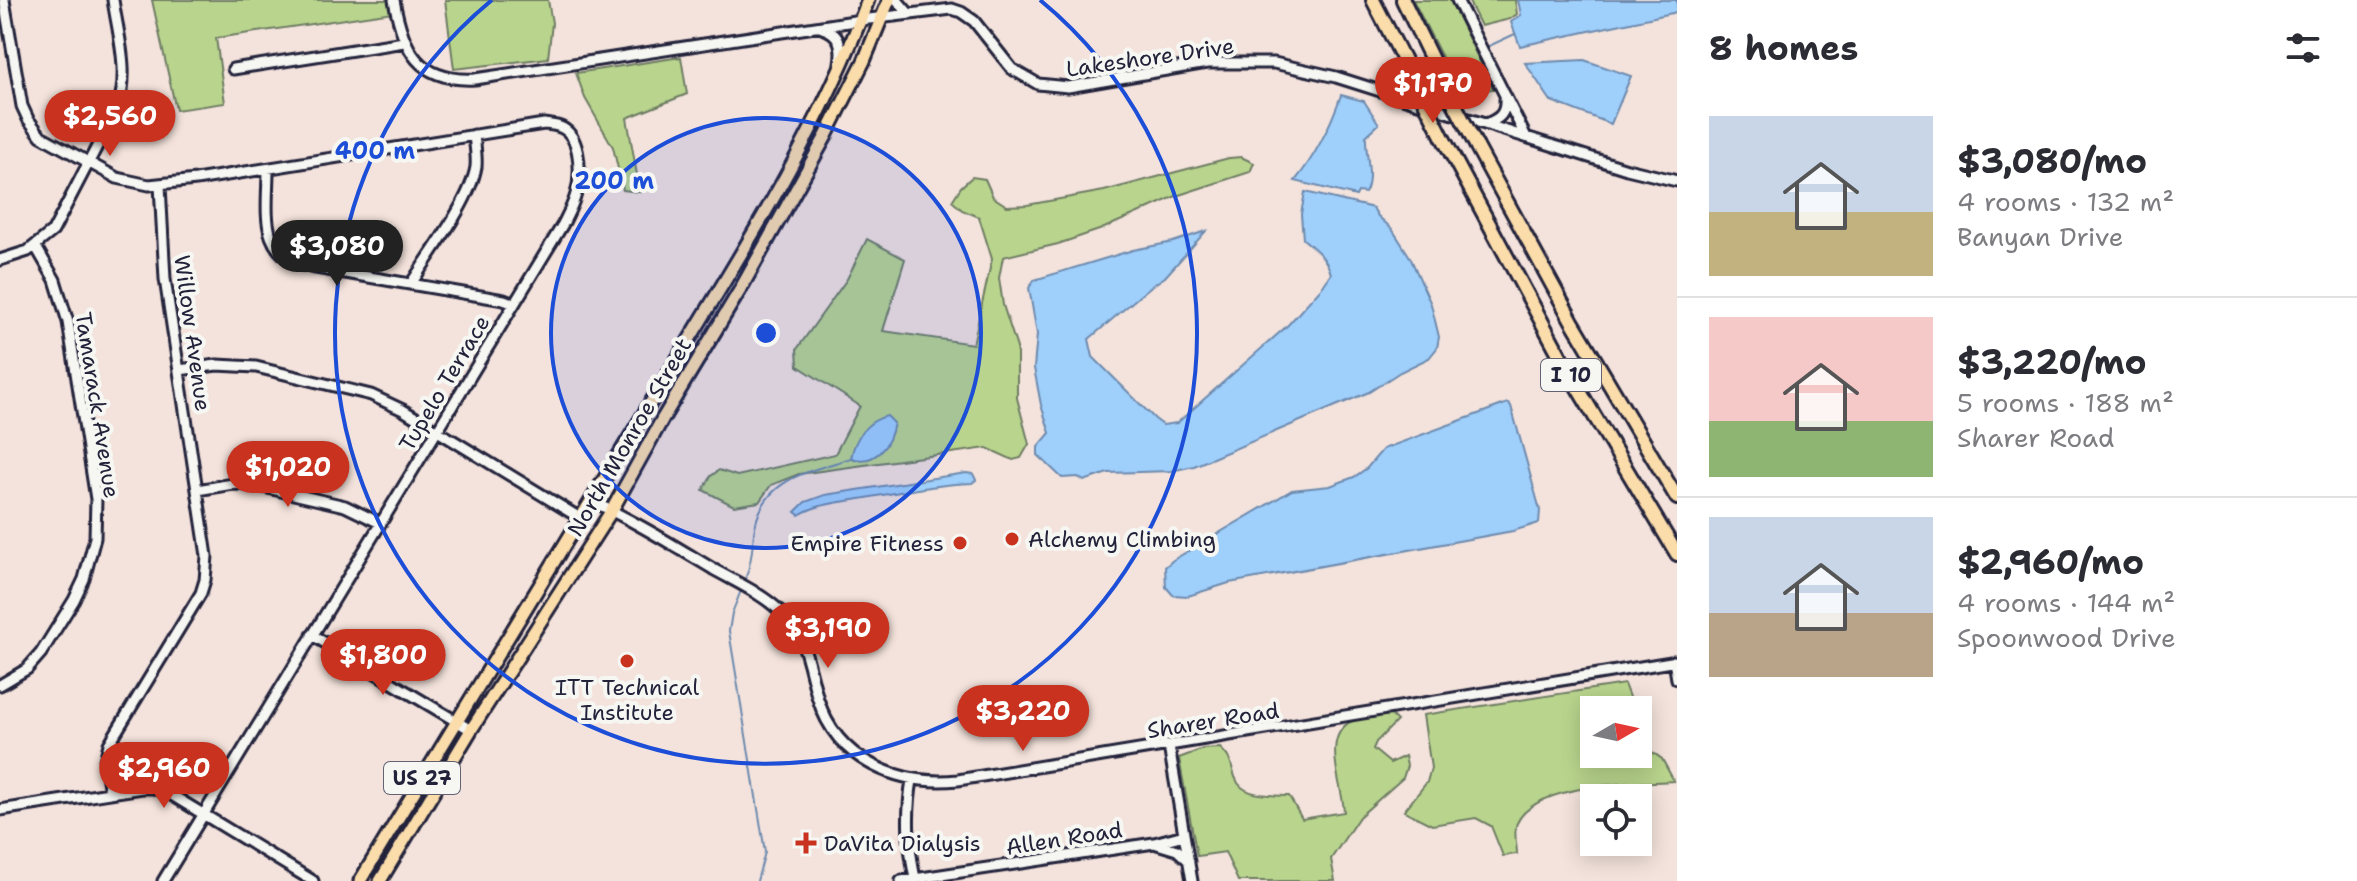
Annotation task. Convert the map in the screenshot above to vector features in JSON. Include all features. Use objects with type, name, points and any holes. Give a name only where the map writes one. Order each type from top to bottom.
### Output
[{"type":"highway","name":"I 10","points":[[1373,0],[1573,380],[1677,554]]},
{"type":"highway","name":"I 10","points":[[1403,0],[1477,147],[1572,321],[1677,498]]},
{"type":"main road","name":"North Monroe Street","points":[[360,881],[729,274],[803,143],[868,0]]},
{"type":"main road","name":"North Monroe Street","points":[[380,881],[471,730],[612,510],[740,290],[858,72],[889,0]]},
{"type":"main road","points":[[803,143],[816,153]]},
{"type":"main road","points":[[729,274],[747,277]]},
{"type":"main road","points":[[729,274],[740,290]]},
{"type":"main road","points":[[669,372],[683,384]]},
{"type":"main road","points":[[658,390],[674,400]]},
{"type":"main road","points":[[530,600],[548,611]]},
{"type":"main road","points":[[400,814],[415,823]]},
{"type":"street","points":[[4,0],[4,17],[22,106],[28,119],[48,141],[124,181],[160,185],[474,135],[477,155],[473,179],[411,284]]},
{"type":"street","points":[[0,260],[36,247],[53,231],[118,106],[123,86],[113,0]]},
{"type":"street","points":[[233,69],[404,42],[394,0]]},
{"type":"street","points":[[897,0],[909,14]]},
{"type":"street","points":[[1457,0],[1526,137]]},
{"type":"street","name":"Lakeshore Drive","points":[[404,42],[423,66],[440,76],[475,79],[945,9],[961,12],[974,21],[1012,69],[1030,81],[1048,87],[1080,86],[1207,63],[1274,63],[1336,77],[1627,169],[1677,181]]},
{"type":"street","points":[[819,27],[832,32],[839,39],[839,68]]},
{"type":"street","points":[[1486,124],[1503,114],[1505,96]]},
{"type":"street","name":"Tupelo Terrace","points":[[163,881],[572,207],[578,185],[577,157],[567,130],[544,124],[474,135]]},
{"type":"street","points":[[268,169],[270,233],[275,248],[286,259],[310,267],[514,304]]},
{"type":"street","name":"Willow Avenue","points":[[110,793],[105,761],[109,744],[201,593],[207,556],[165,279],[160,185]]},
{"type":"street","name":"Tamarack Avenue","points":[[0,685],[27,669],[41,653],[79,589],[90,562],[95,538],[96,499],[68,322],[55,280],[36,247]]},
{"type":"street","points":[[179,370],[217,365],[267,369],[371,395],[437,430],[580,518]]},
{"type":"street","points":[[197,490],[233,484],[255,485],[345,506],[380,523]]},
{"type":"street","name":"Sharer Road","points":[[591,501],[759,595],[788,619],[802,640],[823,713],[840,739],[874,766],[912,780],[958,780],[1675,661]]},
{"type":"street","points":[[312,635],[471,730]]},
{"type":"street","points":[[1675,661],[1677,679]]},
{"type":"street","points":[[1169,746],[1192,881]]},
{"type":"street","points":[[912,780],[907,831],[915,879]]},
{"type":"street","points":[[0,810],[153,788],[170,794],[313,881]]},
{"type":"street","name":"Allen Road","points":[[901,881],[1154,843],[1184,835]]},
{"type":"street","points":[[1154,843],[1177,850],[1189,861]]},
{"type":"green space","points":[[152,0],[390,0],[393,12],[216,38],[225,103],[176,110]]},
{"type":"green space","points":[[445,0],[548,0],[552,23],[548,58],[454,69]]},
{"type":"green space","points":[[1413,0],[1450,0],[1493,89],[1459,91]]},
{"type":"green space","points":[[1468,0],[1515,0],[1517,14],[1510,19],[1481,26]]},
{"type":"green space","points":[[681,57],[687,94],[627,118],[640,192],[623,190],[613,147],[585,98],[576,73]]},
{"type":"green space","points":[[1241,157],[1254,163],[1250,172],[1176,196],[1102,229],[1058,244],[1003,257],[999,278],[1003,305],[1017,348],[1017,398],[1029,444],[1021,458],[1013,460],[987,448],[799,474],[771,485],[759,502],[734,506],[703,490],[711,476],[719,470],[737,476],[835,454],[860,406],[798,366],[797,349],[847,279],[867,239],[905,259],[883,331],[973,344],[992,259],[979,217],[962,210],[952,201],[972,177],[985,179],[993,197],[1007,206],[1027,205],[1104,191]]},
{"type":"green space","points":[[1624,684],[1629,696],[1580,696],[1580,768],[1652,768],[1652,752],[1662,759],[1674,781],[1580,784],[1580,789],[1564,792],[1528,810],[1516,826],[1517,854],[1503,856],[1491,826],[1476,818],[1432,825],[1404,811],[1427,782],[1431,768],[1423,715]]},
{"type":"green space","points":[[1391,715],[1397,721],[1373,749],[1390,763],[1405,756],[1407,766],[1403,778],[1359,817],[1331,859],[1335,881],[1238,881],[1225,852],[1197,856],[1179,758],[1203,749],[1220,748],[1242,788],[1261,794],[1289,796],[1302,819],[1344,812],[1336,762],[1337,738],[1342,728],[1352,721]]},
{"type":"water","points":[[1518,0],[1677,0],[1677,12],[1520,46],[1511,22],[1521,15]]},
{"type":"water","points":[[1584,60],[1631,76],[1611,124],[1551,101],[1525,63]]},
{"type":"water","points":[[1341,95],[1364,101],[1379,124],[1366,136],[1368,187],[1365,193],[1358,192],[1356,196],[1295,181],[1322,140]]},
{"type":"water","points":[[1305,192],[1373,208],[1392,229],[1410,257],[1431,304],[1439,337],[1437,348],[1429,358],[1369,392],[1194,466],[1171,471],[1108,473],[1084,481],[1078,477],[1062,478],[1038,455],[1038,447],[1050,433],[1034,368],[1037,334],[1029,288],[1034,280],[1206,231],[1165,277],[1089,339],[1093,357],[1155,419],[1163,425],[1177,423],[1287,326],[1331,274],[1324,259],[1303,239],[1301,214]]},
{"type":"water","points":[[1508,403],[1540,510],[1539,523],[1513,531],[1229,583],[1188,596],[1173,595],[1166,587],[1165,567],[1173,560],[1292,490],[1330,486],[1354,477],[1367,468],[1383,449]]},
{"type":"water","points":[[887,416],[894,423],[889,439],[880,452],[868,459],[851,458],[863,431]]},
{"type":"water","points":[[973,474],[976,480],[831,504],[799,515],[795,512],[805,502],[825,495]]},
{"type":"waterway","points":[[1489,46],[1515,34]]},
{"type":"waterway","points":[[744,582],[755,527],[768,497],[791,479],[851,458]]},
{"type":"waterway","points":[[742,588],[729,631],[765,852],[757,881]]},
{"type":"place","name":"Alchemy Climbing","points":[[1012,539]]},
{"type":"place","name":"Empire Fitness","points":[[960,543]]},
{"type":"place","name":"ITT Technical Institute","points":[[627,661]]},
{"type":"place","name":"DaVita Dialysis","points":[[806,843]]}]
